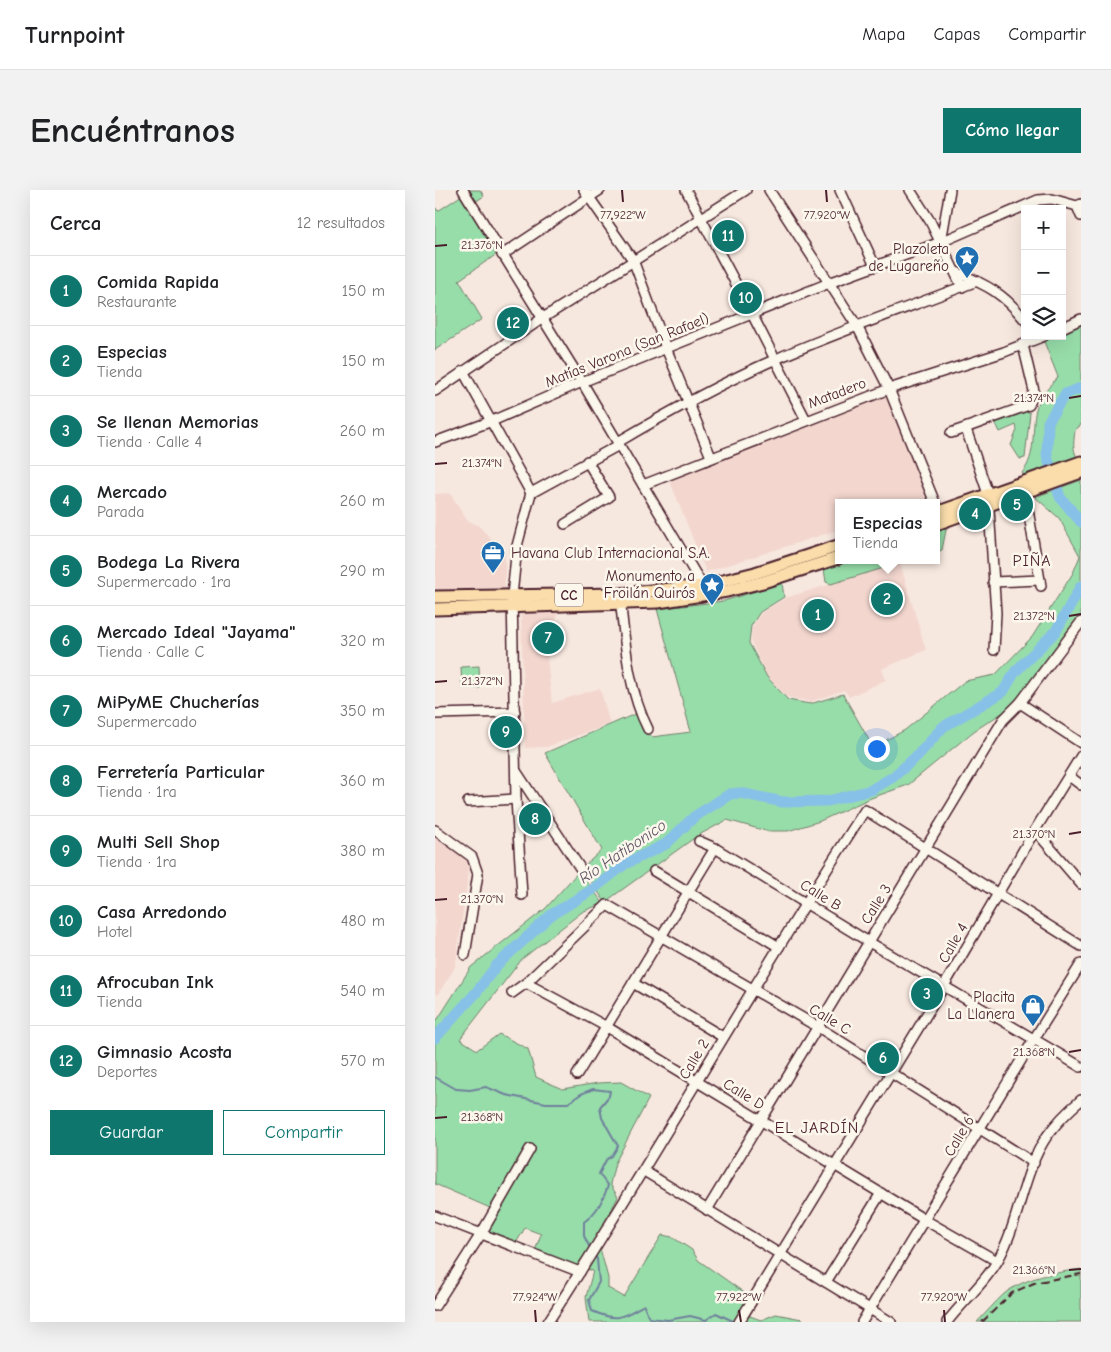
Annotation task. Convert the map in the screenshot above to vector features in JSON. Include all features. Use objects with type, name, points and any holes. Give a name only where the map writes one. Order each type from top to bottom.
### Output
[{"type":"main road","points":[[940,512],[1026,488],[1080,467]]},
{"type":"main road","name":"CC","points":[[815,560],[835,548]]},
{"type":"main road","name":"CC","points":[[435,597],[512,601],[620,599],[705,591],[755,573],[815,560],[835,558]]},
{"type":"main road","name":"CC","points":[[435,608],[512,601]]},
{"type":"street","points":[[463,190],[582,382],[705,591]]},
{"type":"street","points":[[502,255],[587,193],[600,190]]},
{"type":"street","points":[[686,190],[806,420]]},
{"type":"street","points":[[435,391],[633,260],[747,190]]},
{"type":"street","points":[[769,190],[857,326],[889,389],[932,499]]},
{"type":"street","points":[[840,190],[875,266]]},
{"type":"street","points":[[909,190],[931,221],[962,287]]},
{"type":"street","points":[[941,242],[950,190]]},
{"type":"street","points":[[587,193],[633,260],[666,348],[711,457]]},
{"type":"street","name":"Matías Varona (San Rafael)","points":[[435,442],[492,421],[582,382],[829,283],[941,242],[1037,200],[1052,199],[1079,205]]},
{"type":"street","points":[[1079,205],[1081,216]]},
{"type":"street","points":[[956,272],[991,288],[1011,303],[1021,315]]},
{"type":"street","points":[[531,494],[688,402],[775,360],[857,326],[977,281]]},
{"type":"street","points":[[1066,326],[1081,319]]},
{"type":"street","name":"Matadero","points":[[643,485],[889,389],[1034,340]]},
{"type":"street","points":[[951,433],[1029,405],[1034,391],[1023,345]]},
{"type":"street","points":[[463,371],[531,494],[517,546],[512,601],[516,799],[522,896]]},
{"type":"street","points":[[966,429],[988,499],[996,613],[994,650]]},
{"type":"street","points":[[565,524],[609,497],[587,461]]},
{"type":"street","points":[[993,582],[1040,583],[1026,488]]},
{"type":"street","points":[[620,599],[634,691],[639,710],[648,729]]},
{"type":"street","name":"Calle 3","points":[[707,1210],[1003,720],[1019,703],[1079,628]]},
{"type":"street","points":[[1019,703],[1081,743]]},
{"type":"street","points":[[435,714],[515,712]]},
{"type":"street","name":"Calle 4","points":[[739,1321],[944,986],[1035,830],[1081,756]]},
{"type":"street","points":[[516,770],[579,868]]},
{"type":"street","points":[[1069,776],[1081,785]]},
{"type":"street","points":[[468,802],[516,799]]},
{"type":"street","name":"Calle 2","points":[[548,1322],[643,1171],[805,902],[865,810],[926,849]]},
{"type":"street","points":[[435,830],[472,857],[478,874],[465,955]]},
{"type":"street","points":[[1035,830],[1081,884]]},
{"type":"street","name":"Calle B","points":[[699,841],[715,848],[869,942],[1081,1067]]},
{"type":"street","points":[[577,1075],[715,848]]},
{"type":"street","points":[[926,849],[1081,946]]},
{"type":"street","points":[[654,870],[779,947]]},
{"type":"street","name":"Calle C","points":[[527,983],[607,905],[818,1027],[1034,1163]]},
{"type":"street","name":"Calle 6","points":[[862,1322],[1081,964]]},
{"type":"street","points":[[512,993],[527,983]]},
{"type":"street","name":"Calle D","points":[[527,983],[607,1027],[925,1220],[997,1261]]},
{"type":"street","points":[[633,983],[723,1037]]},
{"type":"street","points":[[947,1322],[997,1261],[1014,1221],[1034,1163],[1051,1131],[1061,1118],[1081,1100]]},
{"type":"street","points":[[435,1306],[481,1234],[530,1149]]},
{"type":"street","points":[[643,1171],[891,1322]]},
{"type":"street","points":[[826,1282],[881,1193]]},
{"type":"street","points":[[435,1216],[580,1272]]},
{"type":"shaded area","points":[[885,393],[925,490],[926,499],[835,499],[835,531],[706,572],[669,479]]},
{"type":"shaded area","points":[[450,493],[467,520],[478,525],[505,553],[505,588],[435,590],[435,494]]},
{"type":"shaded area","points":[[900,564],[926,650],[882,669],[886,680],[849,697],[844,690],[810,702],[787,697],[767,676],[751,642],[752,627],[762,612],[785,598]]},
{"type":"shaded area","points":[[558,612],[547,656],[552,703],[600,688],[610,724],[547,747],[525,748],[521,614]]},
{"type":"shaded area","points":[[435,837],[439,837],[470,862],[456,964],[438,994],[435,995]]},
{"type":"green space","points":[[469,190],[480,190],[484,196],[475,202]]},
{"type":"green space","points":[[462,195],[497,254],[459,280],[482,319],[435,350],[435,207],[438,211]]},
{"type":"green space","points":[[1081,321],[1081,425],[1075,430],[1074,444],[1074,451],[1077,457],[1024,475],[1022,473],[1027,466],[1032,451],[1036,409],[1045,392],[1058,377],[1043,340],[1066,340],[1066,328]]},
{"type":"green space","points":[[1026,410],[1030,413],[1025,458],[1020,459],[1011,445],[1017,430],[1016,425],[1000,432],[995,422]]},
{"type":"green space","points":[[1081,480],[1081,620],[1013,706],[974,731],[908,785],[871,798],[820,821],[788,831],[766,831],[727,820],[697,836],[605,902],[582,868],[602,850],[545,753],[635,714],[652,737],[691,732],[657,609],[724,601],[782,583],[784,597],[760,612],[751,626],[749,643],[767,677],[788,700],[810,704],[843,694],[873,747],[905,730],[965,681],[995,675],[1032,637],[1073,573],[1080,556],[1059,518],[1035,497]]},
{"type":"green space","points":[[947,525],[942,550],[940,551],[940,528]]},
{"type":"green space","points":[[837,564],[897,564],[831,584],[826,582],[824,569]]},
{"type":"green space","points":[[479,666],[480,688],[462,688],[461,667]]},
{"type":"green space","points":[[579,871],[603,903],[582,912],[522,959],[460,1039],[477,1050],[499,1034],[528,1049],[536,1077],[562,1089],[598,1083],[621,1082],[649,1098],[615,1163],[610,1184],[618,1197],[597,1237],[608,1278],[608,1288],[624,1297],[662,1235],[672,1237],[692,1250],[698,1260],[753,1299],[747,1315],[761,1320],[776,1314],[802,1319],[803,1322],[589,1322],[586,1297],[593,1271],[535,1251],[541,1234],[525,1228],[516,1243],[486,1232],[497,1211],[435,1184],[435,1020],[438,1019],[471,967],[545,909]]},
{"type":"green space","points":[[1081,1269],[1081,1322],[977,1322],[1004,1294],[1021,1283],[1061,1272]]},
{"type":"waterway","name":"Río Hatibonico","points":[[1081,388],[1065,394],[1048,422],[1047,456],[1060,497],[1081,522]]},
{"type":"waterway","name":"Río Hatibonico","points":[[435,1038],[475,994],[497,965],[551,915],[592,890],[625,864],[666,844],[694,817],[730,794],[740,793],[783,802],[828,801],[871,790],[893,777],[918,755],[943,727],[1003,692],[1015,672],[1056,631],[1081,586]]},
{"type":"waterway","points":[[435,1077],[456,1089],[470,1090],[486,1087],[506,1095],[546,1103],[568,1103],[581,1094],[593,1089],[610,1091],[609,1096],[600,1107],[602,1118],[618,1146],[612,1156],[606,1160],[599,1174],[608,1186],[604,1197],[596,1210],[584,1222],[584,1236],[590,1248]]},
{"type":"waterway","points":[[594,1254],[597,1259],[599,1282],[589,1300],[592,1311],[608,1317],[619,1317],[644,1305],[649,1318],[668,1320],[690,1316],[706,1320],[716,1313],[735,1322]]},
{"type":"railway","points":[[982,1322],[1012,1293],[1034,1283],[1081,1274]]},
{"type":"place","name":"Afrocuban Ink","points":[[728,236]]},
{"type":"place","name":"Plazoleta de Lugareño","points":[[967,279]]},
{"type":"place","name":"Casa Arredondo","points":[[746,298]]},
{"type":"place","name":"Gimnasio Acosta","points":[[513,323]]},
{"type":"place","name":"Bodega La Rivera","points":[[1017,505]]},
{"type":"place","name":"Mercado","points":[[975,514]]},
{"type":"place","name":"Havana Club Internacional S.A.","points":[[493,574]]},
{"type":"place","name":"Especias","points":[[887,599]]},
{"type":"place","name":"Monumento a Froilán Quirós","points":[[712,606]]},
{"type":"place","name":"Comida Rapida","points":[[818,615]]},
{"type":"place","name":"MiPyME Chucherías","points":[[548,638]]},
{"type":"place","name":"Multi Sell Shop","points":[[506,732]]},
{"type":"place","name":"Ferretería Particular","points":[[535,819]]},
{"type":"place","name":"Se llenan Memorias","points":[[927,994]]},
{"type":"place","name":"Placita La Llanera","points":[[1033,1027]]},
{"type":"place","name":"Mercado Ideal \"Jayama\"","points":[[883,1058]]},
{"type":"district","name":"PIÑA","points":[[1032,560]]},
{"type":"district","name":"EL JARDÍN","points":[[817,1127]]}]
